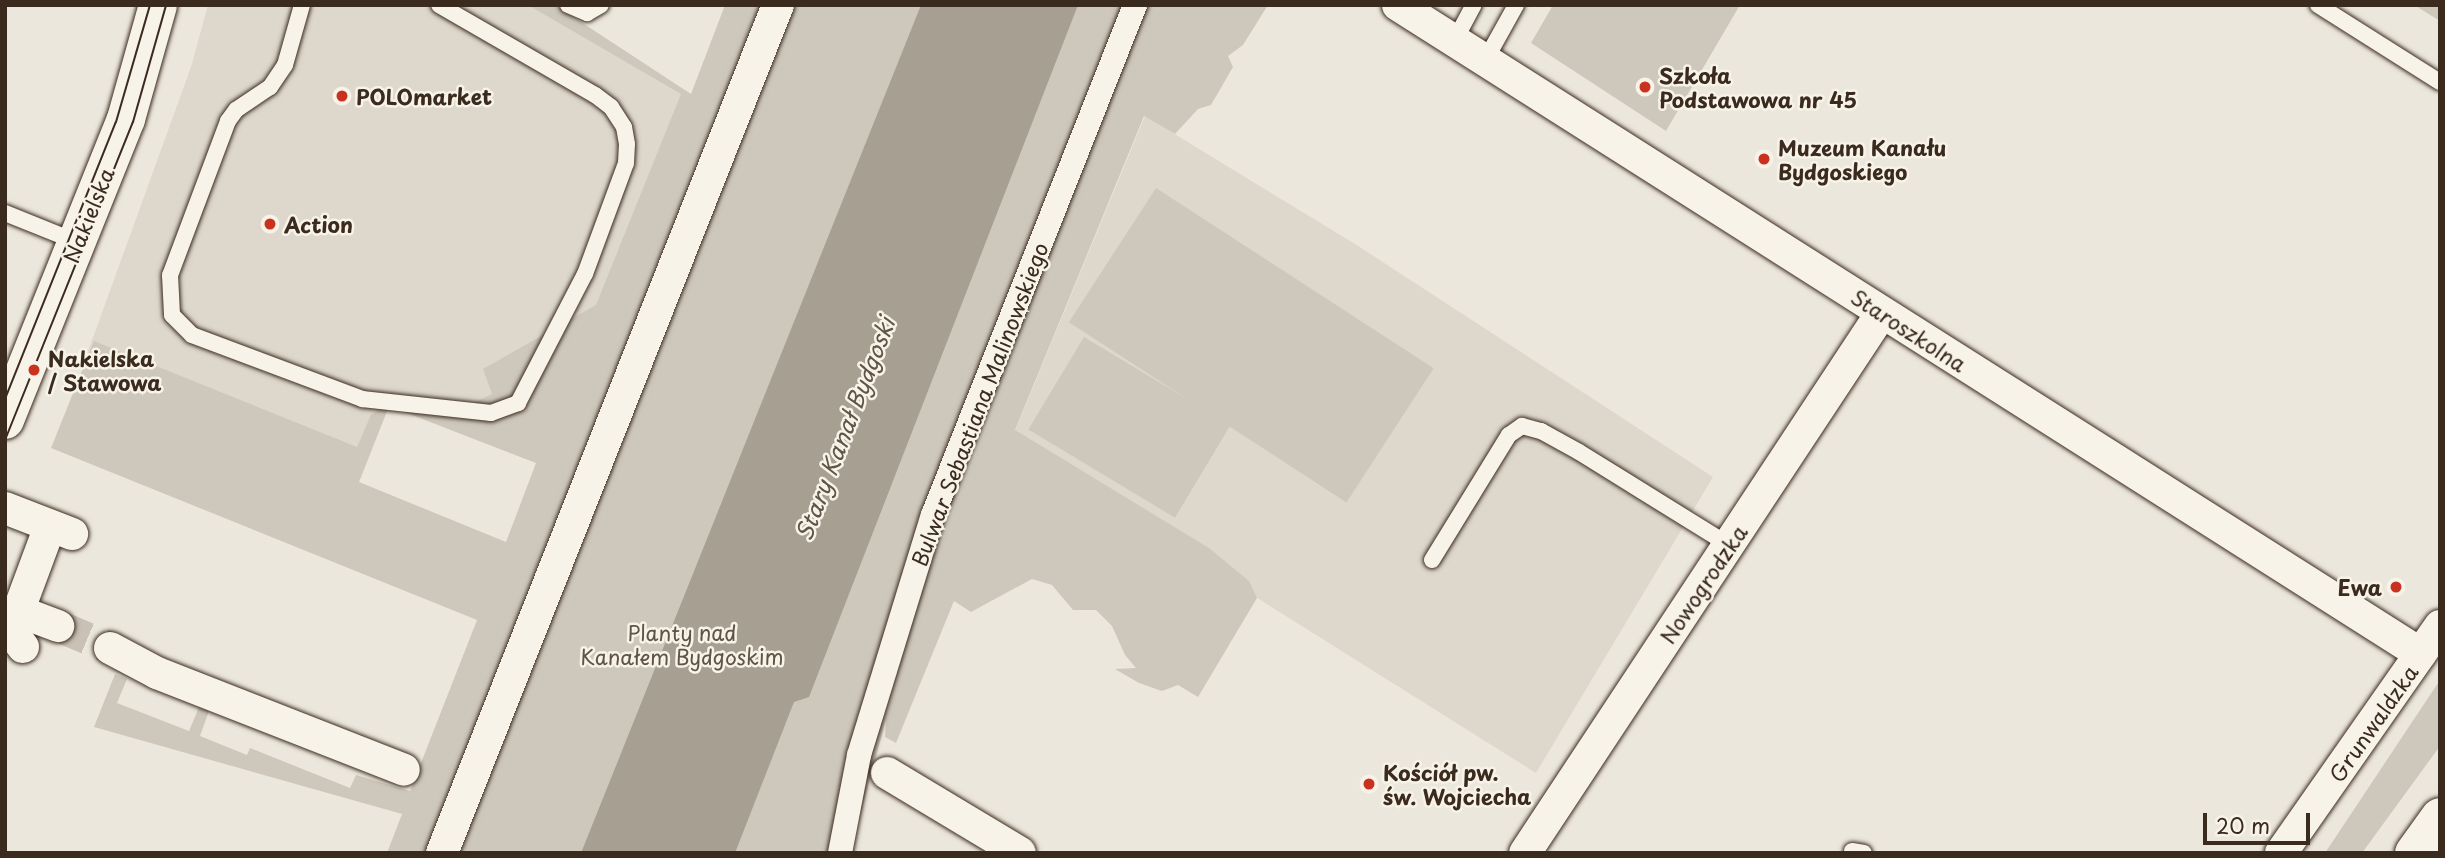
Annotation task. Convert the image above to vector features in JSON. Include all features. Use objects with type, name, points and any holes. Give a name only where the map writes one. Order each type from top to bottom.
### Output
[{"type":"main road","name":"Nakielska","points":[[5,421],[126,119],[158,5]]},
{"type":"main road","points":[[2414,853],[2440,817]]},
{"type":"street","points":[[442,853],[602,439],[778,5]]},
{"type":"street","name":"Bulwar Sebastiana Malinowskiego","points":[[840,853],[859,755],[933,515],[1135,5]]},
{"type":"street","name":"Staroszkolna","points":[[1398,5],[1678,179],[1881,314],[2421,654]]},
{"type":"street","name":"Nowogrodzka","points":[[1525,853],[1881,314]]},
{"type":"street","points":[[5,508],[61,530],[18,611],[11,631],[23,647]]},
{"type":"street","points":[[18,611],[58,626]]},
{"type":"street","name":"Grunwaldzka","points":[[2281,853],[2440,626]]},
{"type":"street","points":[[110,648],[157,673],[404,770]]},
{"type":"street","points":[[859,755],[1020,853]]},
{"type":"lane","points":[[302,5],[285,65],[270,87],[250,98],[228,121],[170,275],[172,315],[192,335],[362,399],[491,413],[518,403],[585,274],[626,163],[627,144],[624,127],[611,107],[595,95],[439,5]]},
{"type":"lane","points":[[568,5],[587,13],[601,5]]},
{"type":"lane","points":[[1455,40],[1474,5]]},
{"type":"lane","points":[[1486,59],[1516,5]]},
{"type":"lane","points":[[2318,5],[2440,82]]},
{"type":"lane","points":[[5,213],[77,242]]},
{"type":"lane","points":[[1432,560],[1509,435],[1522,426],[1541,431],[1579,452],[1729,545]]},
{"type":"shaded area","points":[[208,5],[555,5],[691,95],[537,463],[389,406],[359,482],[82,368],[191,67]]},
{"type":"shaded area","points":[[1145,116],[1355,244],[1713,477],[1536,773],[1010,443]]},
{"type":"green space","name":"Planty nad Kanałem Bydgoskim","points":[[528,5],[555,5],[691,94],[725,5],[1268,5],[1243,45],[1228,56],[1233,67],[1211,105],[1198,109],[1175,134],[1144,116],[1015,430],[1209,548],[1249,581],[1257,598],[1198,697],[1178,685],[1162,691],[1139,683],[1115,669],[1136,668],[1125,655],[1112,626],[1096,610],[1073,610],[1052,585],[1032,579],[971,612],[954,601],[896,743],[885,737],[886,720],[850,853],[387,853],[402,814],[94,727],[115,674],[127,679],[117,703],[189,731],[199,707],[209,711],[200,736],[247,755],[250,748],[350,788],[356,775],[410,791],[477,620],[51,448],[94,341],[357,447],[371,415],[388,404],[410,403],[449,415],[492,394],[483,369],[596,305],[681,94]],"holes":[[[389,406],[536,463],[506,542],[359,482]]]},
{"type":"green space","name":"Szkoła Podstawowa nr 45","points":[[1553,5],[1740,5],[1666,131],[1531,43]]},
{"type":"green space","points":[[2414,5],[2440,5],[2440,21]]},
{"type":"green space","points":[[1156,188],[1434,368],[1346,502],[1069,322]]},
{"type":"green space","points":[[1084,337],[1231,425],[1175,518],[1028,430]]},
{"type":"green space","points":[[2440,680],[2440,746],[2362,853],[2325,853]]},
{"type":"water","name":"Stary Kanał Bydgoski","points":[[921,5],[1078,5],[809,697],[794,702],[735,853],[581,853]]},
{"type":"tunnel","points":[[58,626],[110,648]]},
{"type":"tram line","points":[[5,399],[116,122],[150,5]]},
{"type":"tram line","points":[[5,440],[133,122],[166,5]]},
{"type":"place","name":"Szkoła Podstawowa nr 45","points":[[1645,87]]},
{"type":"place","name":"POLOmarket","points":[[342,96]]},
{"type":"place","name":"Muzeum Kanału Bydgoskiego","points":[[1764,159]]},
{"type":"place","name":"Action","points":[[270,224]]},
{"type":"place","name":"Nakielska / Stawowa","points":[[34,370]]},
{"type":"place","name":"Ewa","points":[[2396,587]]},
{"type":"place","name":"Kościół pw. św. Wojciecha","points":[[1369,784]]}]
